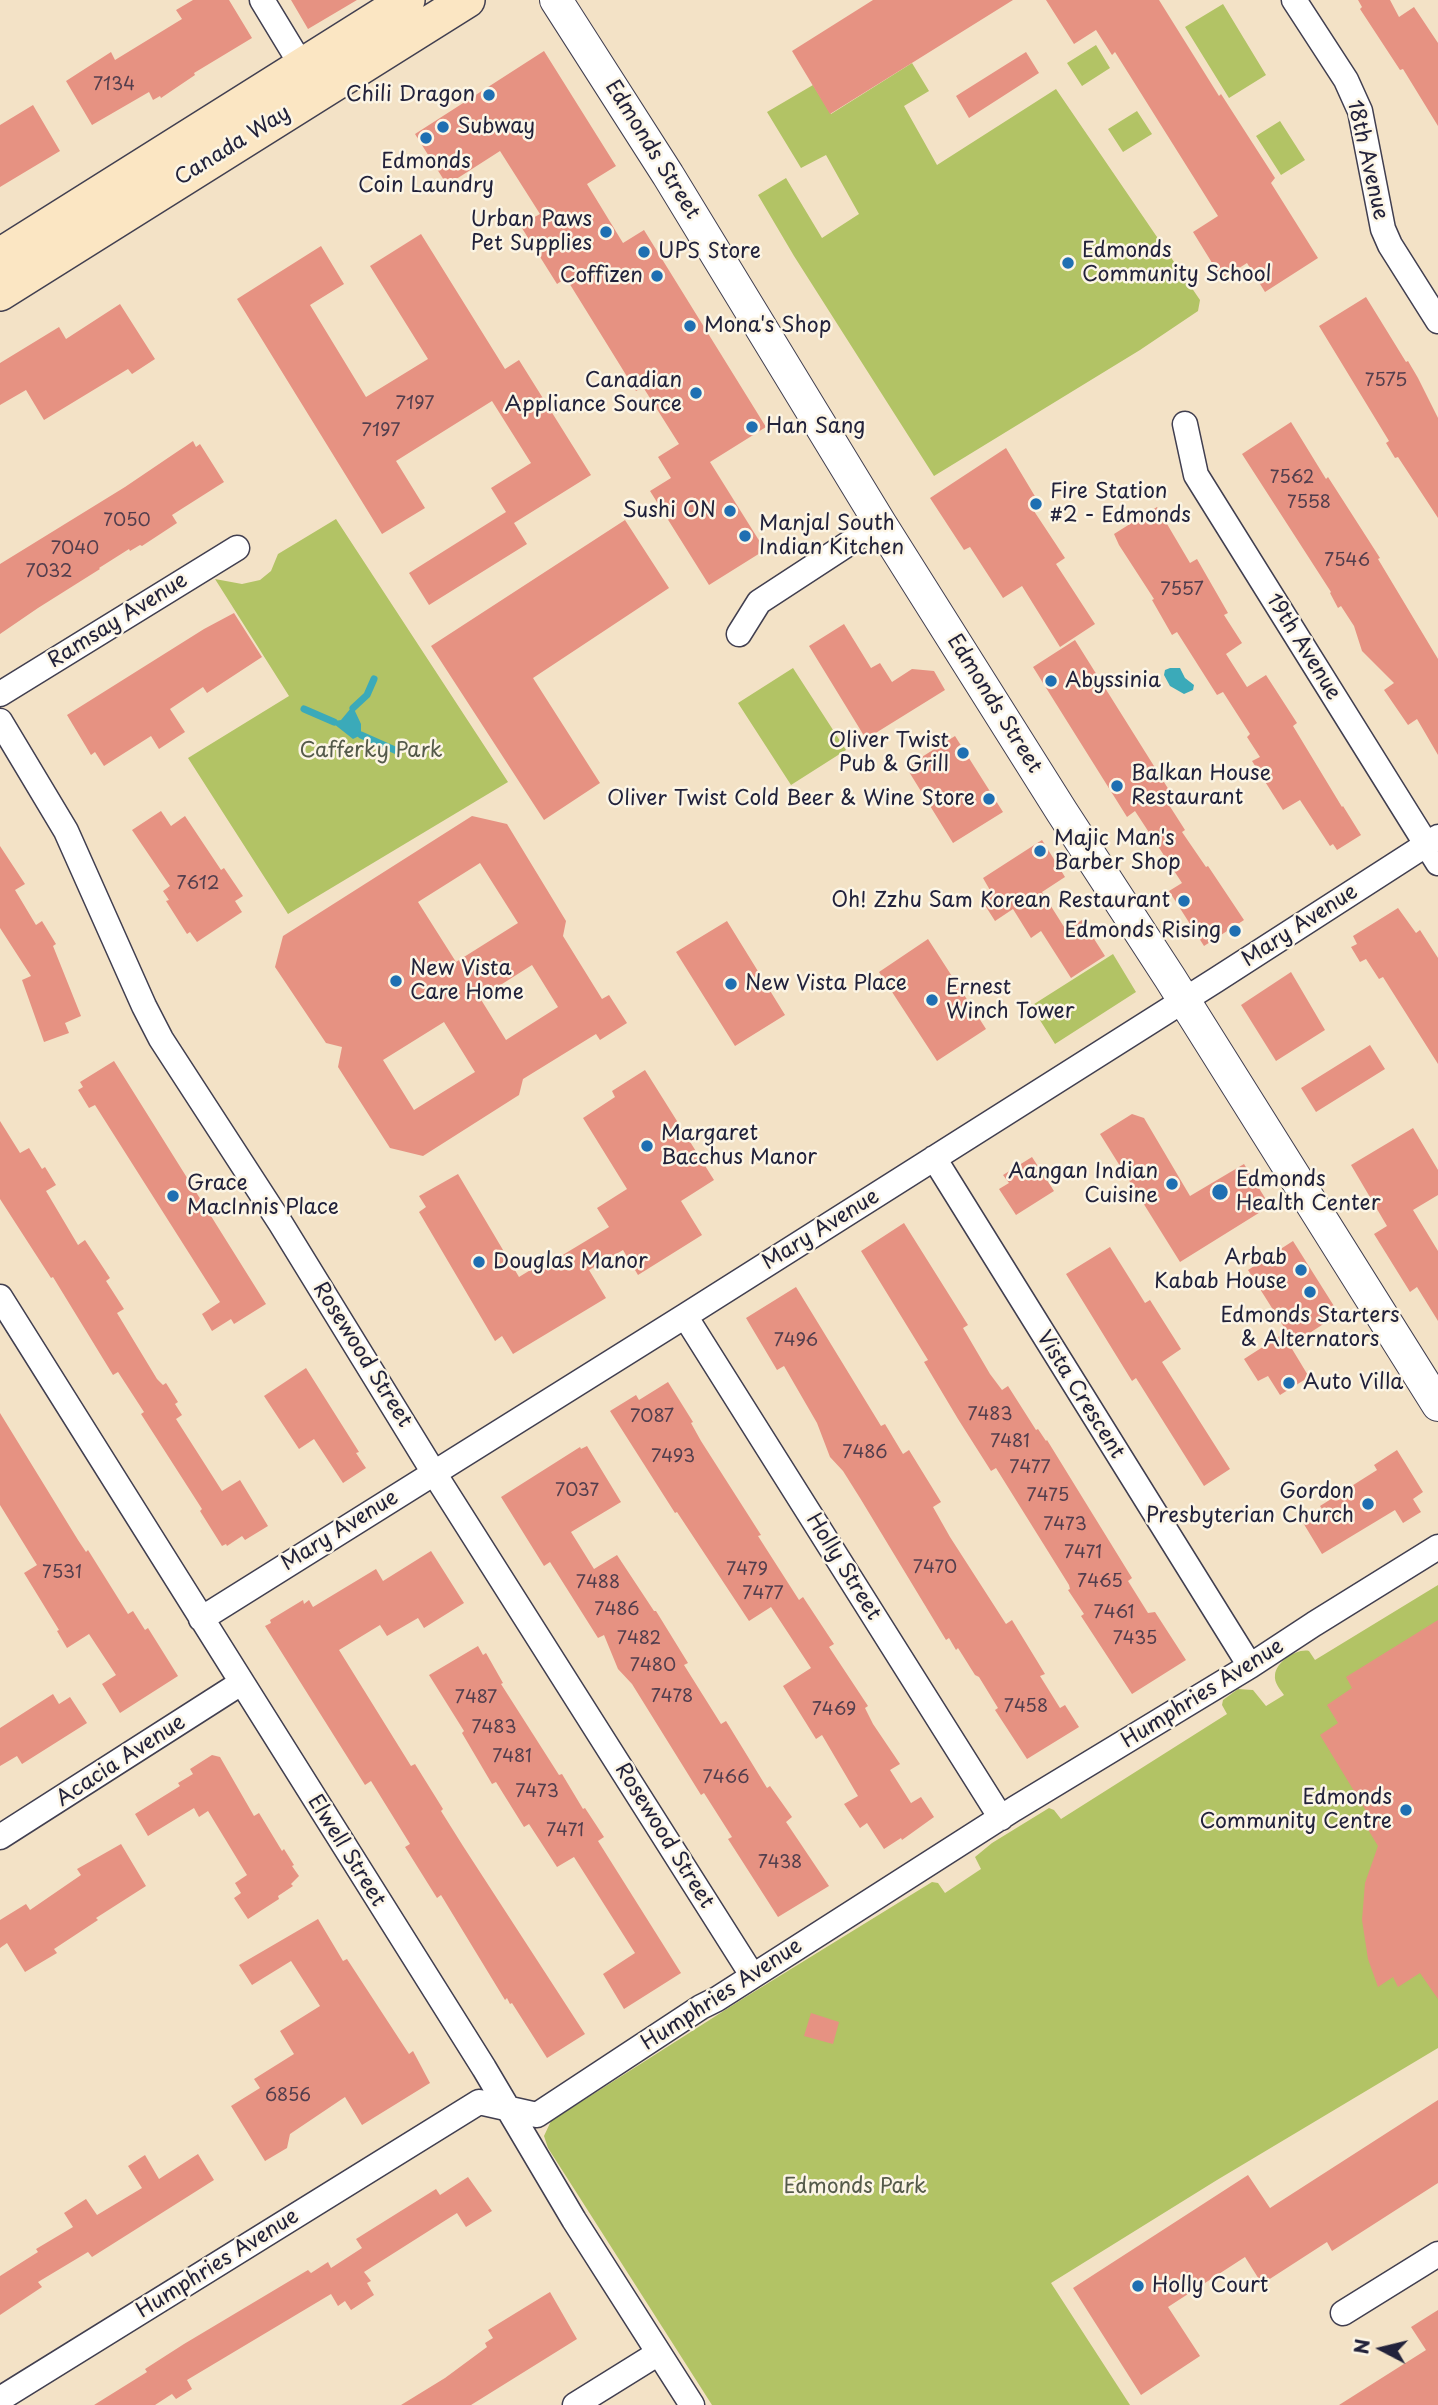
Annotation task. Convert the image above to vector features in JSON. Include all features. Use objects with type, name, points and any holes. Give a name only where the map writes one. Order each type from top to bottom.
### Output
[{"type":"main road","name":"Canada Way","points":[[0,256],[407,0]]},
{"type":"main road","name":"Canada Way","points":[[0,293],[467,0]]},
{"type":"street","points":[[262,0],[302,66]]},
{"type":"street","name":"Edmonds Street","points":[[556,0],[771,340],[880,523],[1438,1405]]},
{"type":"street","name":"18th Avenue","points":[[1294,0],[1350,90],[1360,111],[1383,229],[1438,321]]},
{"type":"street","name":"19th Avenue","points":[[1185,424],[1196,475],[1434,848]]},
{"type":"street","points":[[739,634],[759,602],[880,523]]},
{"type":"street","name":"Ramsay Avenue","points":[[0,694],[237,548]]},
{"type":"street","name":"Rosewood Street","points":[[0,721],[66,831],[161,1039],[308,1268],[434,1473],[752,1976]]},
{"type":"street","name":"Mary Avenue","points":[[201,1619],[1183,1000],[1434,848]]},
{"type":"street","name":"Vista Crescent","points":[[934,1158],[1250,1666]]},
{"type":"street","name":"Elwell Street","points":[[0,1297],[8,1329],[201,1619],[484,2068],[657,2354],[692,2405]]},
{"type":"street","name":"Holly Street","points":[[685,1316],[1000,1818]]},
{"type":"street","name":"Humphries Avenue","points":[[0,2399],[479,2102],[537,2115],[701,2007],[1000,1818],[1250,1666],[1314,1623],[1438,1547]]},
{"type":"street","name":"Acacia Avenue","points":[[0,1838],[241,1683]]},
{"type":"street","points":[[1343,2313],[1438,2254]]},
{"type":"street","points":[[575,2405],[657,2354]]},
{"type":"green space","points":[[1223,4],[1266,75],[1229,98],[1185,27]]},
{"type":"green space","points":[[1096,45],[1110,68],[1082,86],[1067,63]]},
{"type":"green space","points":[[912,63],[929,91],[904,106],[937,165],[1056,89],[1200,300],[1198,311],[1140,350],[934,476],[758,195],[786,178],[822,238],[859,214],[826,155],[801,168],[767,112],[813,85],[831,114]]},
{"type":"green space","points":[[1137,111],[1152,134],[1123,152],[1108,129]]},
{"type":"green space","points":[[1280,121],[1305,160],[1281,175],[1256,136]]},
{"type":"green space","name":"Cafferky Park","points":[[336,519],[508,782],[288,914],[188,758],[289,696],[215,579],[242,584],[260,580],[271,571],[278,554]]},
{"type":"green space","points":[[793,668],[846,750],[791,785],[738,703]]},
{"type":"green space","points":[[1113,954],[1136,992],[1055,1044],[1031,1006]]},
{"type":"green space","name":"Edmonds Park","points":[[1438,1585],[1438,2048],[1051,2283],[1130,2405],[712,2405],[548,2148],[544,2136],[551,2121],[932,1882],[938,1883],[945,1893],[981,1869],[975,1857],[992,1843],[1049,1808],[1061,1819],[1227,1714],[1222,1705],[1223,1700],[1238,1689],[1253,1690],[1266,1706],[1284,1695],[1276,1683],[1275,1675],[1279,1665],[1288,1657],[1309,1651],[1315,1660]]},
{"type":"water","points":[[1180,668],[1185,678],[1194,685],[1193,690],[1184,694],[1170,686],[1164,675],[1165,670]]},
{"type":"water","points":[[351,708],[361,724],[361,735],[353,739],[334,724]]},
{"type":"building","points":[[193,0],[229,0],[252,38],[194,73],[195,75],[161,98],[160,96],[153,100],[149,92],[92,125],[66,81],[111,52],[115,60],[182,19],[176,10]]},
{"type":"building","points":[[291,0],[357,0],[308,29]]},
{"type":"building","points":[[873,0],[1013,0],[830,114],[792,51]]},
{"type":"building","points":[[1046,0],[1159,0],[1219,96],[1221,94],[1275,178],[1271,183],[1318,258],[1265,292],[1247,263],[1222,279],[1193,232],[1218,216],[1115,52],[1112,55],[1096,30],[1074,44]]},
{"type":"building","points":[[1358,0],[1390,0],[1399,17],[1414,7],[1438,43],[1438,126],[1403,69],[1400,70],[1360,9],[1362,7]]},
{"type":"building","points":[[544,51],[616,166],[587,184],[623,243],[644,230],[766,427],[710,462],[765,550],[709,585],[650,491],[671,478],[658,457],[679,444],[643,387],[636,391],[566,278],[557,284],[520,225],[540,214],[500,151],[447,185],[415,134]]},
{"type":"building","points":[[1026,52],[1039,73],[969,118],[956,96]]},
{"type":"building","points":[[33,105],[60,151],[0,187],[0,125]]},
{"type":"building","points":[[421,234],[505,369],[519,360],[591,475],[514,523],[527,544],[429,605],[409,573],[506,512],[491,488],[531,463],[492,401],[396,461],[425,508],[382,534],[237,299],[321,246],[344,284],[310,305],[366,397],[428,359],[370,266]]},
{"type":"building","points":[[1366,297],[1406,362],[1408,361],[1438,418],[1438,518],[1398,457],[1395,458],[1386,443],[1389,441],[1319,326]]},
{"type":"building","points":[[120,304],[155,359],[132,374],[128,369],[44,420],[26,390],[0,405],[0,363],[59,327],[66,339]]},
{"type":"building","points":[[1291,422],[1380,558],[1378,559],[1438,659],[1438,755],[1417,719],[1408,725],[1384,690],[1394,683],[1362,651],[1354,626],[1341,606],[1338,608],[1331,592],[1242,454]]},
{"type":"building","points":[[193,441],[196,447],[200,444],[224,482],[172,515],[177,523],[142,546],[130,551],[129,549],[0,634],[0,564],[125,487]]},
{"type":"building","points":[[1006,448],[1039,503],[1032,508],[1065,558],[1056,564],[1095,624],[1060,647],[1022,586],[1003,598],[970,547],[964,550],[930,498]]},
{"type":"building","points":[[1157,507],[1190,563],[1197,559],[1228,613],[1224,615],[1242,643],[1226,654],[1247,687],[1266,675],[1297,723],[1293,726],[1361,835],[1337,850],[1333,844],[1330,846],[1300,800],[1283,810],[1252,761],[1260,757],[1247,737],[1250,734],[1223,692],[1217,695],[1177,632],[1172,635],[1152,600],[1154,599],[1119,545],[1114,534]]},
{"type":"building","points":[[625,520],[669,588],[533,678],[600,783],[544,820],[431,646]]},
{"type":"building","points":[[234,613],[262,657],[207,693],[203,687],[170,709],[185,732],[159,749],[151,736],[104,766],[95,752],[91,755],[67,715]]},
{"type":"building","points":[[844,624],[871,668],[880,663],[892,682],[912,669],[934,671],[945,690],[866,739],[809,646]]},
{"type":"building","points":[[1075,640],[1169,790],[1162,794],[1185,830],[1182,832],[1244,920],[1204,946],[1169,891],[1182,883],[1135,811],[1127,817],[1033,667]]},
{"type":"building","points":[[955,736],[1003,812],[953,843],[906,767]]},
{"type":"building","points":[[161,811],[171,826],[185,816],[221,870],[224,868],[243,896],[235,901],[242,912],[197,942],[190,932],[187,934],[166,901],[169,900],[163,891],[170,886],[132,830]]},
{"type":"building","name":"New Vista Care Home","points":[[472,816],[507,824],[566,921],[563,936],[602,999],[609,995],[627,1023],[600,1040],[596,1034],[523,1079],[519,1095],[423,1156],[390,1148],[338,1067],[342,1047],[326,1043],[275,967],[283,936]],"holes":[[[480,863],[518,923],[456,962],[418,902]],[[532,965],[558,1007],[506,1040],[480,998]],[[444,1022],[475,1072],[414,1110],[383,1060]]]},
{"type":"building","points":[[1042,840],[1065,877],[1042,892],[1066,930],[1082,920],[1105,956],[1071,978],[1041,931],[1031,938],[1013,909],[995,921],[981,899],[991,892],[983,878]]},
{"type":"building","points":[[0,846],[25,884],[15,890],[36,925],[42,921],[56,944],[53,946],[81,1016],[65,1023],[69,1033],[44,1042],[22,980],[31,976],[0,928]]},
{"type":"building","points":[[1398,908],[1416,933],[1420,930],[1438,958],[1438,1064],[1383,977],[1379,979],[1366,959],[1360,962],[1351,947],[1357,944],[1353,936]]},
{"type":"building","name":"New Vista Place","points":[[727,921],[785,1015],[735,1046],[676,952]]},
{"type":"building","name":"Ernest Winch Tower","points":[[928,939],[986,1029],[937,1061],[879,972]]},
{"type":"building","points":[[1291,972],[1325,1030],[1276,1061],[1241,1005]]},
{"type":"building","points":[[1370,1045],[1385,1069],[1316,1112],[1301,1088]]},
{"type":"building","name":"Grace MacInnis Place","points":[[114,1061],[266,1304],[234,1324],[231,1319],[212,1331],[202,1314],[220,1302],[95,1105],[89,1108],[78,1090],[83,1087],[80,1082]]},
{"type":"building","points":[[645,1070],[714,1180],[681,1201],[702,1235],[638,1275],[623,1250],[589,1270],[606,1298],[513,1354],[502,1336],[495,1341],[419,1212],[426,1207],[419,1196],[458,1174],[519,1277],[550,1258],[556,1259],[609,1227],[597,1208],[627,1189],[583,1118],[615,1097],[612,1091]]},
{"type":"building","points":[[1132,1114],[1144,1118],[1190,1196],[1244,1164],[1270,1206],[1180,1262],[1100,1134]]},
{"type":"building","points":[[0,1121],[20,1153],[29,1148],[56,1185],[46,1191],[78,1245],[85,1240],[110,1278],[106,1281],[124,1309],[117,1313],[157,1379],[163,1385],[166,1383],[178,1402],[175,1404],[182,1415],[176,1419],[222,1491],[240,1480],[268,1526],[245,1540],[242,1536],[227,1546],[222,1546],[200,1511],[202,1509],[141,1414],[144,1412],[118,1372],[113,1375],[53,1277],[51,1278],[0,1199]]},
{"type":"building","points":[[1413,1128],[1438,1170],[1438,1195],[1413,1210],[1438,1251],[1438,1321],[1417,1287],[1410,1292],[1374,1234],[1387,1226],[1351,1165]]},
{"type":"building","points":[[1032,1157],[1054,1191],[1016,1215],[999,1189],[1009,1183],[1003,1175]]},
{"type":"building","points":[[904,1223],[968,1325],[963,1328],[990,1374],[1002,1390],[1008,1386],[1036,1430],[1047,1440],[1132,1578],[1128,1581],[1148,1613],[1155,1612],[1186,1660],[1132,1694],[1081,1616],[1084,1614],[1068,1590],[1069,1585],[996,1468],[991,1471],[958,1419],[924,1362],[928,1360],[861,1251]]},
{"type":"building","points":[[1293,1241],[1339,1314],[1294,1343],[1248,1270]]},
{"type":"building","points":[[1110,1247],[1145,1303],[1150,1300],[1181,1349],[1162,1362],[1230,1469],[1204,1486],[1136,1378],[1132,1381],[1066,1274]]},
{"type":"building","points":[[796,1287],[881,1426],[885,1424],[903,1454],[909,1450],[941,1502],[933,1507],[950,1537],[1006,1624],[1012,1620],[1045,1674],[1040,1676],[1060,1708],[1065,1705],[1079,1727],[1027,1759],[995,1710],[998,1708],[979,1677],[958,1648],[956,1650],[949,1638],[946,1640],[843,1471],[830,1457],[817,1423],[784,1366],[777,1370],[746,1318]]},
{"type":"building","points":[[1283,1334],[1309,1377],[1280,1395],[1268,1376],[1258,1381],[1244,1359]]},
{"type":"building","points":[[306,1368],[359,1452],[356,1453],[366,1468],[343,1483],[314,1439],[299,1449],[264,1396]]},
{"type":"building","points":[[668,1382],[693,1422],[691,1423],[701,1441],[761,1535],[758,1536],[799,1600],[803,1597],[834,1644],[829,1647],[868,1706],[865,1708],[873,1724],[900,1764],[890,1770],[911,1803],[921,1797],[934,1817],[902,1840],[901,1838],[884,1849],[867,1823],[860,1828],[844,1804],[858,1796],[822,1735],[816,1739],[783,1686],[811,1668],[771,1607],[749,1621],[610,1411],[636,1395],[639,1400]]},
{"type":"building","points":[[0,1413],[86,1552],[88,1550],[128,1614],[133,1611],[145,1630],[148,1628],[178,1676],[120,1713],[102,1684],[116,1675],[89,1634],[67,1648],[24,1573],[37,1565],[0,1505]]},
{"type":"building","points":[[587,1446],[621,1502],[571,1532],[594,1569],[617,1555],[688,1663],[684,1665],[721,1724],[726,1721],[767,1788],[770,1786],[792,1817],[786,1822],[829,1886],[778,1917],[728,1839],[732,1837],[704,1793],[701,1795],[632,1684],[618,1669],[604,1635],[598,1638],[550,1562],[544,1566],[501,1497],[580,1447],[581,1449]]},
{"type":"building","name":"Gordon Presbyterian Church","points":[[1397,1450],[1423,1492],[1413,1499],[1421,1512],[1403,1523],[1395,1510],[1322,1554],[1302,1521],[1322,1509],[1320,1506],[1377,1470],[1374,1465]]},
{"type":"building","points":[[431,1551],[464,1603],[424,1628],[418,1618],[387,1636],[380,1625],[339,1650],[411,1766],[415,1764],[463,1846],[585,2034],[547,2058],[512,2003],[510,2004],[507,1998],[505,2000],[441,1895],[437,1898],[405,1847],[410,1844],[371,1781],[365,1785],[265,1626],[271,1623],[270,1620],[303,1600],[304,1604],[309,1600],[313,1607],[376,1569],[383,1581]]},
{"type":"building","name":"Edmonds Community Centre","points":[[1438,1620],[1438,1999],[1420,1973],[1398,1987],[1393,1977],[1378,1987],[1368,1959],[1362,1920],[1365,1883],[1378,1846],[1361,1818],[1368,1814],[1320,1735],[1338,1723],[1327,1705],[1352,1688],[1346,1677]]},
{"type":"building","points":[[478,1646],[483,1655],[486,1653],[503,1683],[501,1684],[559,1775],[562,1774],[604,1837],[598,1841],[681,1973],[624,2009],[603,1974],[635,1953],[574,1857],[557,1867],[529,1824],[524,1827],[496,1782],[492,1784],[462,1733],[464,1731],[429,1675]]},
{"type":"building","points":[[53,1694],[59,1704],[70,1697],[87,1723],[22,1764],[17,1756],[0,1766],[0,1728]]},
{"type":"building","points":[[212,1755],[220,1757],[254,1816],[259,1813],[299,1876],[291,1884],[293,1886],[278,1896],[279,1899],[248,1919],[234,1898],[241,1893],[235,1883],[247,1875],[208,1811],[199,1817],[194,1808],[148,1836],[135,1814],[180,1786],[178,1783],[193,1774],[190,1769]]},
{"type":"building","points":[[121,1844],[146,1886],[54,1949],[57,1953],[25,1972],[7,1943],[0,1948],[0,1920],[26,1904],[30,1910],[81,1875],[77,1869]]},
{"type":"building","points":[[318,1919],[343,1961],[347,1959],[409,2054],[413,2051],[430,2083],[362,2125],[345,2097],[290,2134],[287,2148],[265,2161],[231,2106],[260,2088],[254,2079],[294,2054],[280,2031],[320,2006],[291,1961],[252,1985],[239,1965]]},
{"type":"building","points":[[811,2013],[839,2022],[833,2044],[804,2036]]},
{"type":"building","name":"Holly Court","points":[[1438,2100],[1438,2183],[1332,2251],[1327,2242],[1262,2284],[1245,2257],[1168,2307],[1200,2356],[1141,2395],[1073,2288],[1248,2175],[1270,2208]]},
{"type":"building","points":[[198,2154],[214,2180],[92,2257],[88,2252],[38,2282],[42,2287],[0,2315],[0,2276],[38,2252],[36,2249],[73,2227],[64,2213],[86,2199],[97,2215],[142,2188],[128,2166],[145,2155],[159,2179]]},
{"type":"building","points":[[468,2177],[492,2211],[466,2227],[457,2213],[364,2272],[371,2281],[367,2283],[374,2295],[351,2310],[345,2301],[338,2306],[331,2294],[187,2380],[192,2389],[176,2399],[172,2394],[155,2405],[94,2405],[147,2372],[145,2369],[184,2344],[308,2270],[311,2273],[328,2262],[331,2268],[362,2248],[356,2239],[436,2189],[440,2195]]},
{"type":"building","points":[[550,2292],[577,2339],[471,2405],[401,2405],[445,2378],[487,2347],[485,2343],[493,2338],[488,2330]]},
{"type":"building","points":[[1438,2310],[1438,2405],[1339,2405],[1426,2350],[1411,2327]]},
{"type":"waterway","points":[[353,708],[367,695],[374,679]]},
{"type":"waterway","points":[[304,709],[334,722]]},
{"type":"waterway","points":[[361,735],[397,751]]},
{"type":"place","name":"Chili Dragon","points":[[489,95]]},
{"type":"place","name":"Subway","points":[[443,127]]},
{"type":"place","name":"Edmonds Coin Laundry","points":[[426,138]]},
{"type":"place","name":"Urban Paws Pet Supplies","points":[[606,232]]},
{"type":"place","name":"UPS Store","points":[[644,252]]},
{"type":"place","name":"Edmonds Community School","points":[[1068,263]]},
{"type":"place","name":"Coffizen","points":[[657,276]]},
{"type":"place","name":"Mona's Shop","points":[[690,326]]},
{"type":"place","name":"Canadian Appliance Source","points":[[696,393]]},
{"type":"place","name":"Han Sang","points":[[752,427]]},
{"type":"place","name":"Fire Station #2 - Edmonds","points":[[1036,504]]},
{"type":"place","name":"Sushi ON","points":[[730,511]]},
{"type":"place","name":"Manjal South Indian Kitchen","points":[[745,536]]},
{"type":"place","name":"Abyssinia","points":[[1051,681]]},
{"type":"place","name":"Oliver Twist Pub & Grill","points":[[963,753]]},
{"type":"place","name":"Balkan House Restaurant","points":[[1117,786]]},
{"type":"place","name":"Oliver Twist Cold Beer & Wine Store","points":[[989,799]]},
{"type":"place","name":"Majic Man's Barber Shop","points":[[1040,851]]},
{"type":"place","name":"Oh! Zzhu Sam Korean Restaurant","points":[[1184,901]]},
{"type":"place","name":"Edmonds Rising","points":[[1235,931]]},
{"type":"place","name":"New Vista Care Home","points":[[396,981]]},
{"type":"place","name":"New Vista Place","points":[[731,984]]},
{"type":"place","name":"Ernest Winch Tower","points":[[932,1000]]},
{"type":"place","name":"Margaret Bacchus Manor","points":[[647,1146]]},
{"type":"place","name":"Aangan Indian Cuisine","points":[[1172,1184]]},
{"type":"place","name":"Edmonds Health Center","points":[[1220,1192]]},
{"type":"place","name":"Grace MacInnis Place","points":[[173,1196]]},
{"type":"place","name":"Douglas Manor","points":[[479,1262]]},
{"type":"place","name":"Arbab Kabab House","points":[[1301,1270]]},
{"type":"place","name":"Edmonds Starters & Alternators","points":[[1310,1292]]},
{"type":"place","name":"Auto Villa","points":[[1289,1383]]},
{"type":"place","name":"Gordon Presbyterian Church","points":[[1368,1504]]},
{"type":"place","name":"Edmonds Community Centre","points":[[1406,1810]]},
{"type":"place","name":"Holly Court","points":[[1138,2286]]}]
